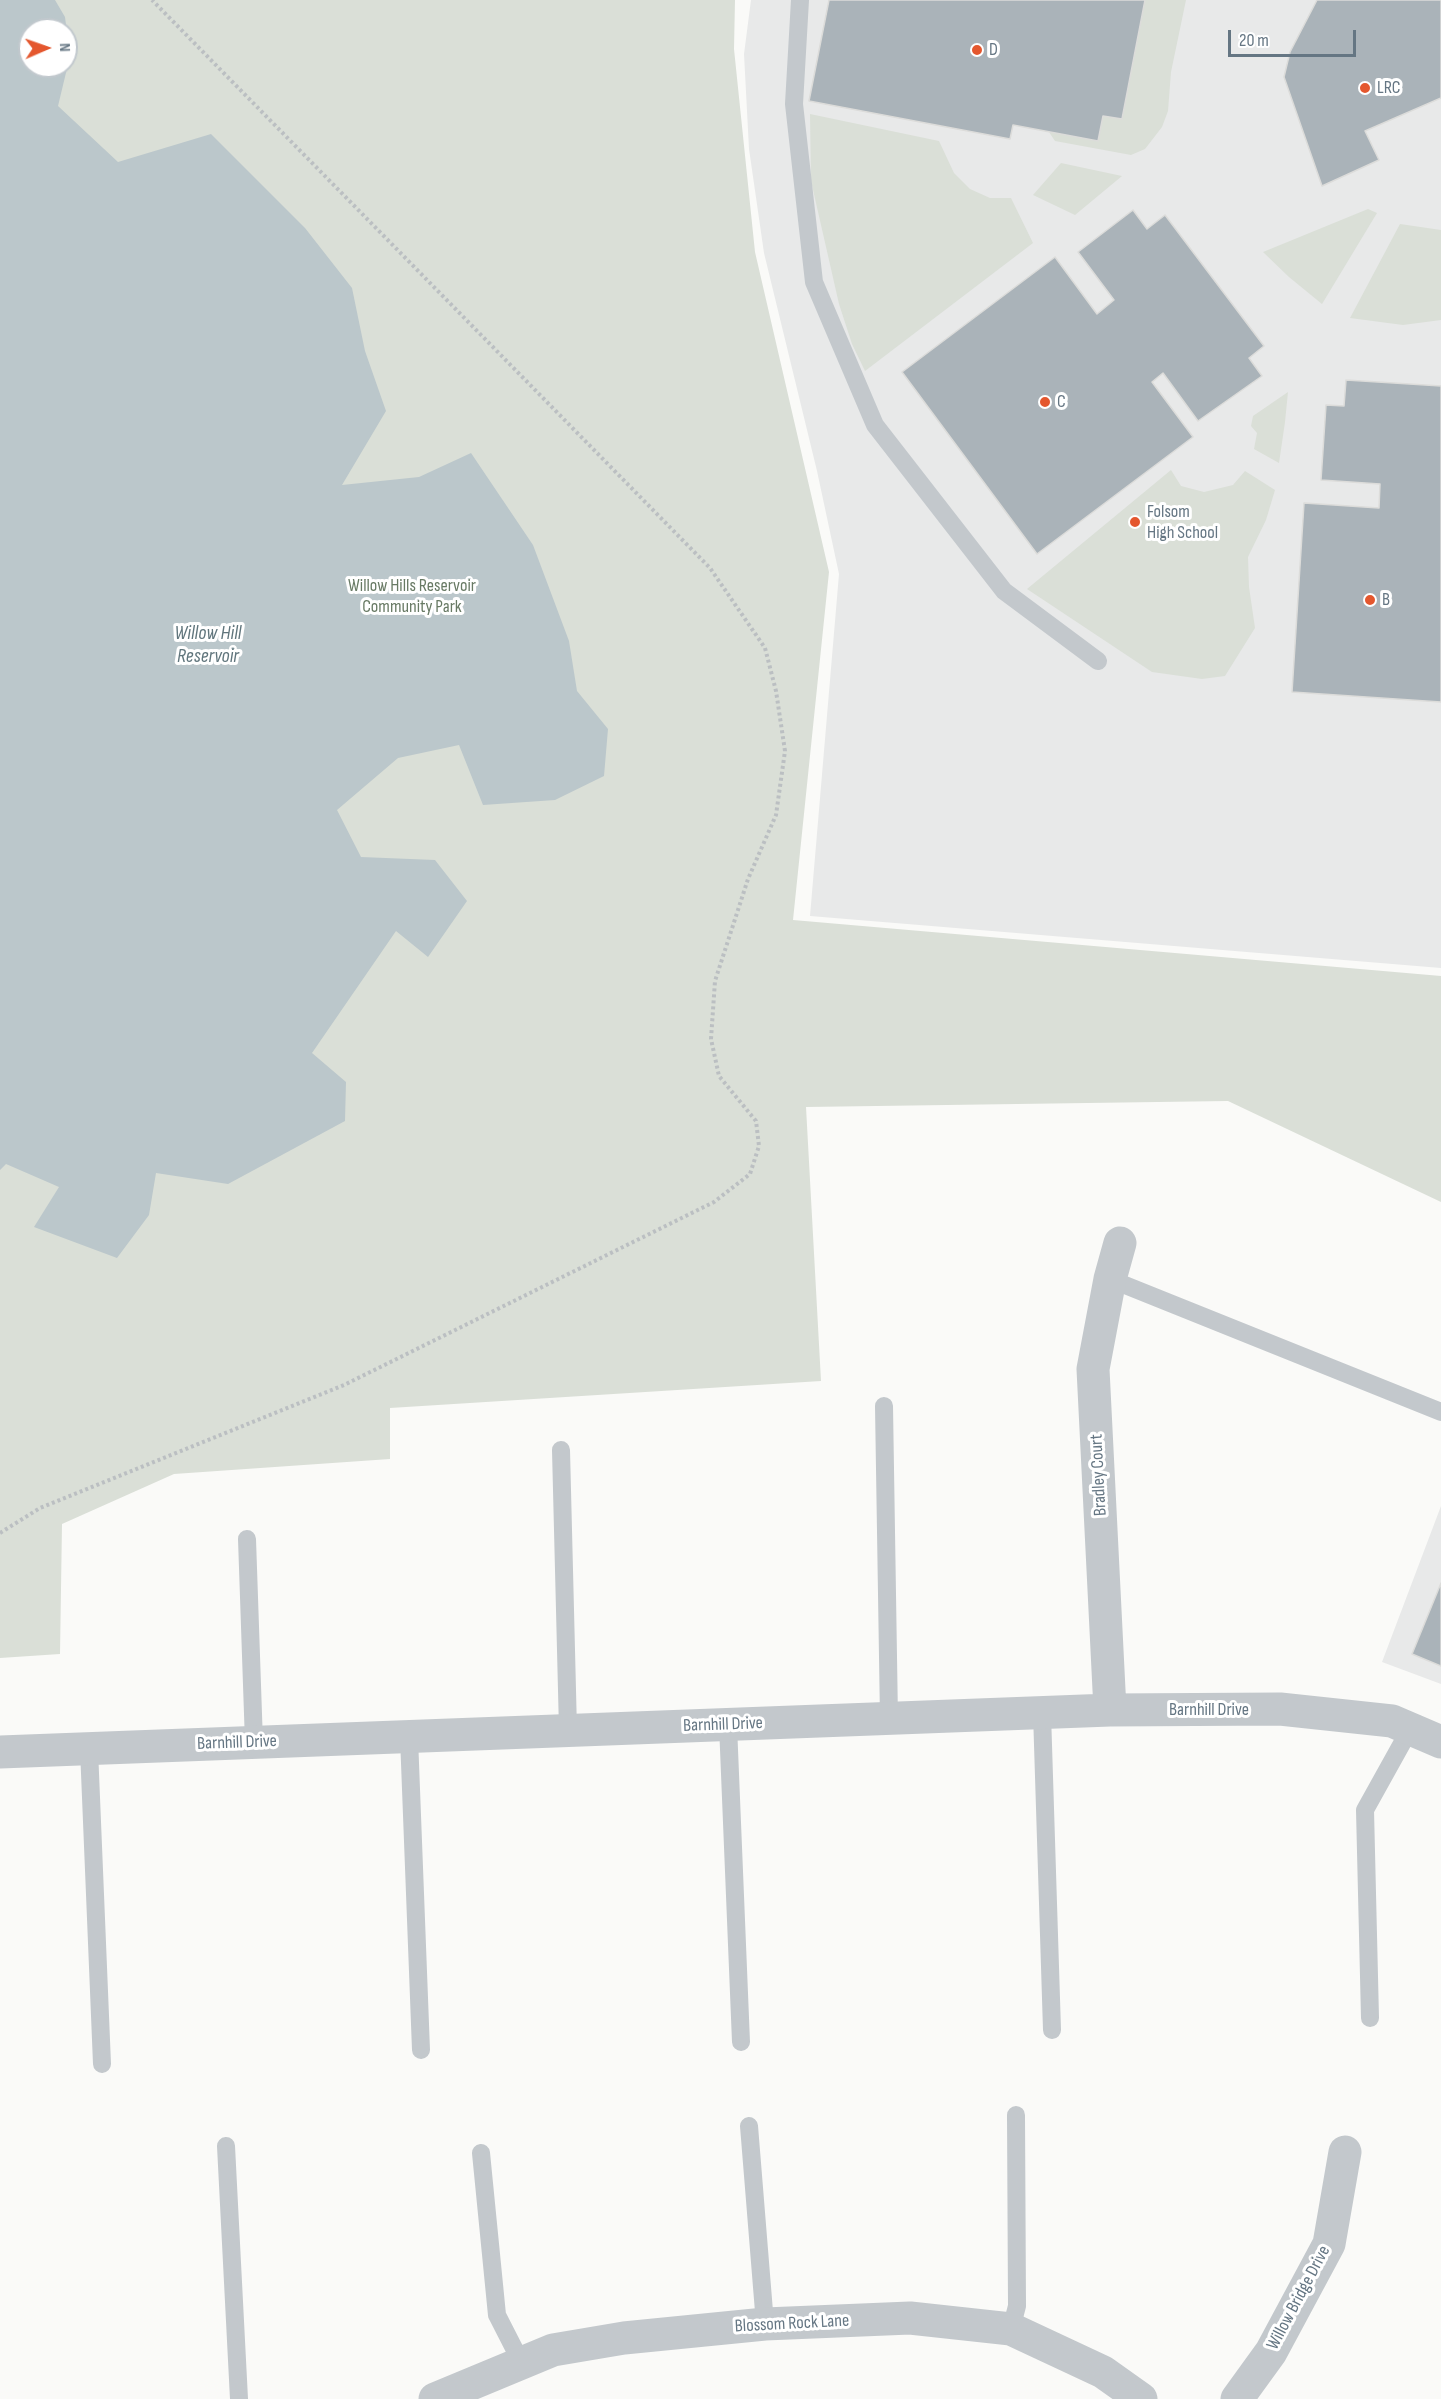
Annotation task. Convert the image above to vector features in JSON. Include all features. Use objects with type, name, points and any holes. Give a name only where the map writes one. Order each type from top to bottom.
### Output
[{"type":"street","name":"Bradley Court","points":[[1110,1710],[1093,1369],[1110,1279],[1120,1243]]},
{"type":"street","name":"Barnhill Drive","points":[[0,1752],[1110,1710],[1280,1709],[1392,1721],[1441,1742]]},
{"type":"street","name":"Willow Bridge Drive","points":[[1237,2399],[1271,2352],[1329,2244],[1346,2152]]},
{"type":"street","name":"Blossom Rock Lane","points":[[435,2399],[553,2350],[624,2338],[765,2324],[910,2318],[1011,2329],[1103,2372],[1141,2399]]},
{"type":"lane","points":[[800,0],[794,104],[814,282],[875,424],[1004,591],[1098,660]]},
{"type":"lane","points":[[1110,1279],[1441,1412]]},
{"type":"lane","points":[[884,1406],[889,1719]]},
{"type":"lane","points":[[561,1450],[568,1730]]},
{"type":"lane","points":[[247,1539],[254,1743]]},
{"type":"lane","points":[[1042,1713],[1052,2030]]},
{"type":"lane","points":[[728,1725],[741,2042]]},
{"type":"lane","points":[[1370,2018],[1365,1810],[1410,1729]]},
{"type":"lane","points":[[409,1737],[421,2050]]},
{"type":"lane","points":[[89,1749],[102,2064]]},
{"type":"lane","points":[[1011,2329],[1017,2306],[1016,2115]]},
{"type":"lane","points":[[748,2126],[765,2324]]},
{"type":"lane","points":[[226,2146],[239,2399]]},
{"type":"lane","points":[[481,2154],[497,2315],[521,2362]]},
{"type":"path","points":[[0,1533],[40,1508],[344,1385],[714,1202],[750,1174],[759,1146],[756,1121],[719,1076],[711,1039],[715,981],[748,879],[776,814],[785,751],[776,691],[765,648],[711,568],[152,0]]},
{"type":"shaded area","name":"Folsom High School","points":[[751,0],[1441,0],[1441,968],[810,916],[839,574],[817,471],[764,253],[749,149],[744,54]]},
{"type":"shaded area","points":[[1441,1506],[1441,1684],[1382,1662]]},
{"type":"green space","name":"Willow Hills Reservoir Community Park","points":[[0,0],[735,0],[734,49],[755,252],[829,572],[793,920],[1441,976],[1441,1202],[1228,1101],[806,1107],[821,1381],[390,1408],[390,1459],[174,1474],[62,1524],[60,1654],[0,1658]]},
{"type":"green space","points":[[1145,0],[1186,0],[1171,72],[1168,111],[1162,127],[1145,149],[1131,155],[1055,141],[1049,132],[1098,141],[1103,116],[1122,119]]},
{"type":"green space","points":[[810,114],[939,141],[954,173],[970,189],[990,198],[1011,198],[1033,243],[865,371],[852,344],[839,304],[811,181]]},
{"type":"green space","points":[[1061,163],[1122,176],[1075,215],[1033,195]]},
{"type":"green space","points":[[1368,209],[1377,213],[1322,304],[1263,252]]},
{"type":"green space","points":[[1400,224],[1441,230],[1441,320],[1403,325],[1350,318]]},
{"type":"green space","points":[[1288,392],[1279,463],[1254,449],[1257,433],[1251,426],[1253,416]]},
{"type":"green space","points":[[1171,470],[1181,486],[1204,492],[1233,485],[1245,471],[1275,490],[1266,520],[1248,557],[1249,587],[1255,628],[1225,676],[1202,679],[1152,672],[1027,589]]},
{"type":"water","name":"Willow Hill Reservoir","points":[[0,0],[55,0],[65,18],[18,18],[18,78],[65,78],[58,106],[118,162],[211,134],[305,228],[352,288],[365,351],[386,411],[342,485],[419,477],[471,453],[533,545],[569,641],[577,691],[608,729],[604,776],[555,800],[483,805],[459,745],[398,758],[337,810],[361,857],[435,860],[467,901],[428,957],[396,931],[312,1053],[346,1082],[345,1121],[228,1184],[156,1173],[149,1215],[117,1258],[34,1227],[59,1187],[6,1164],[0,1170]]},
{"type":"building","name":"D","points":[[829,0],[1145,0],[1122,119],[1103,116],[1098,141],[1013,125],[1010,139],[809,101]]},
{"type":"building","name":"LRC","points":[[1317,0],[1441,0],[1441,98],[1365,131],[1379,160],[1322,186],[1284,77],[1290,52]]},
{"type":"building","name":"C","points":[[1133,210],[1147,229],[1165,215],[1264,346],[1249,358],[1262,376],[1198,421],[1163,373],[1152,382],[1193,437],[1037,554],[902,372],[1055,257],[1097,314],[1114,300],[1078,252]]},
{"type":"building","name":"B","points":[[1346,380],[1441,386],[1441,702],[1292,692],[1304,503],[1379,508],[1380,484],[1321,480],[1326,405],[1344,406]]},
{"type":"building","points":[[1441,1583],[1441,1666],[1412,1654]]},
{"type":"place","name":"D","points":[[977,50]]},
{"type":"place","name":"LRC","points":[[1365,88]]},
{"type":"place","name":"C","points":[[1045,402]]},
{"type":"place","name":"Folsom High School","points":[[1135,522]]},
{"type":"place","name":"B","points":[[1370,600]]}]
